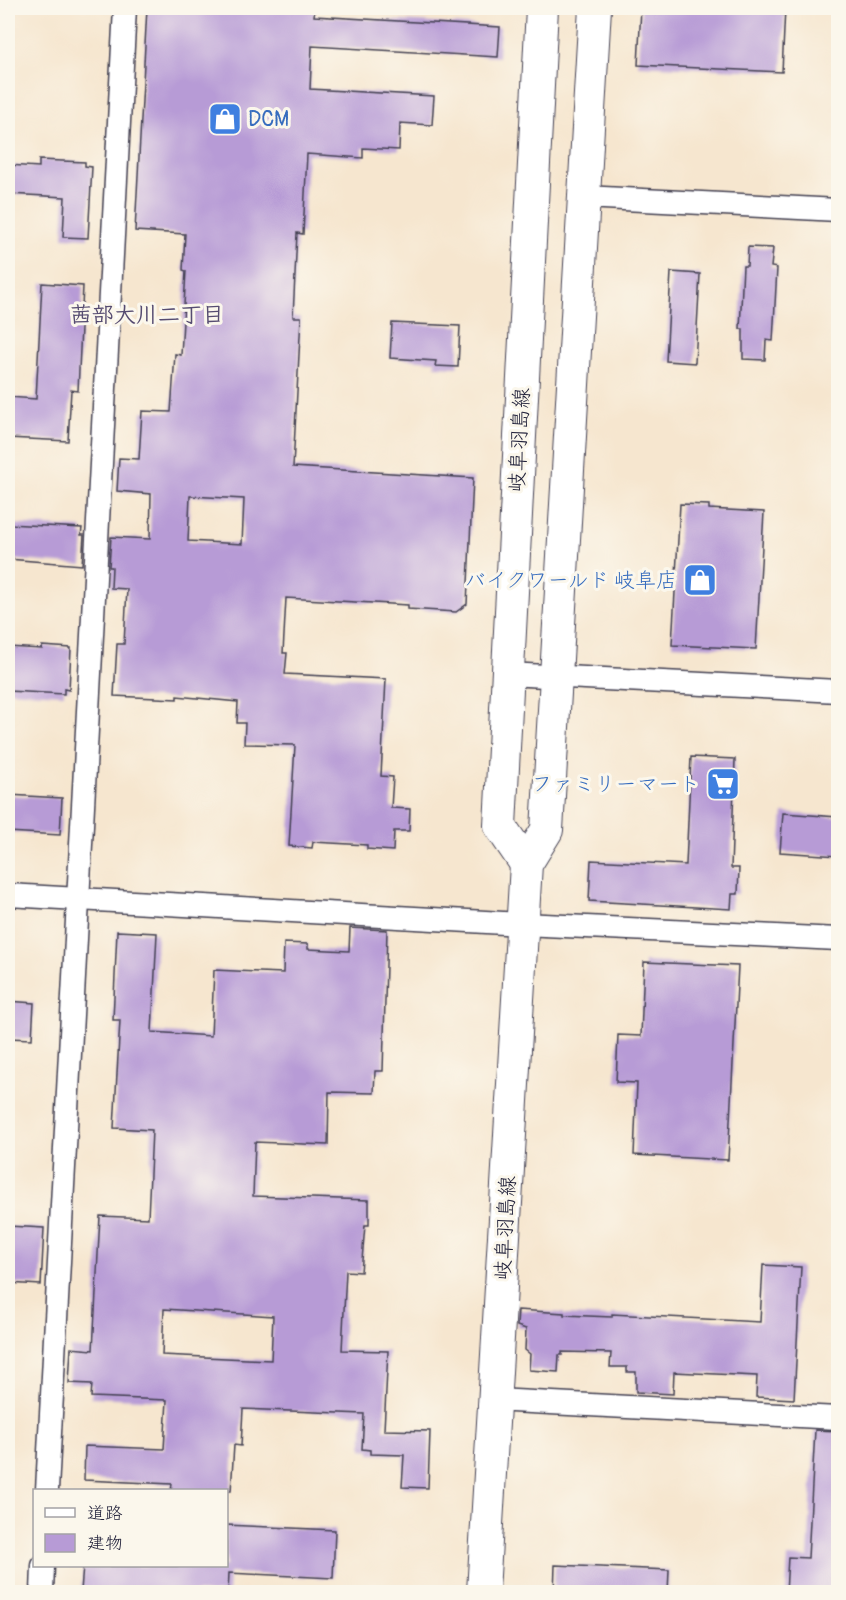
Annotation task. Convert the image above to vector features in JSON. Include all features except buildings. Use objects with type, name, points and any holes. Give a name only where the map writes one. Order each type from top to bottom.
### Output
[{"type":"main road","name":"岐阜羽島線","points":[[483,1593],[525,864],[500,826],[542,8]]},
{"type":"main road","points":[[525,864],[547,830],[595,8]]},
{"type":"street","points":[[47,1489],[125,8]]},
{"type":"street","points":[[584,197],[838,210]]},
{"type":"street","points":[[507,674],[838,691]]},
{"type":"street","points":[[8,895],[838,939]]},
{"type":"street","points":[[494,1400],[838,1418]]},
{"type":"street","points":[[42,1593],[43,1567]]},
{"type":"place","name":"DCM","points":[[225,119]]},
{"type":"place","name":"バイクワールド 岐阜店","points":[[700,580]]},
{"type":"place","name":"ファミリーマート","points":[[723,784]]},
{"type":"district","name":"茜部大川二丁目","points":[[147,314]]}]
